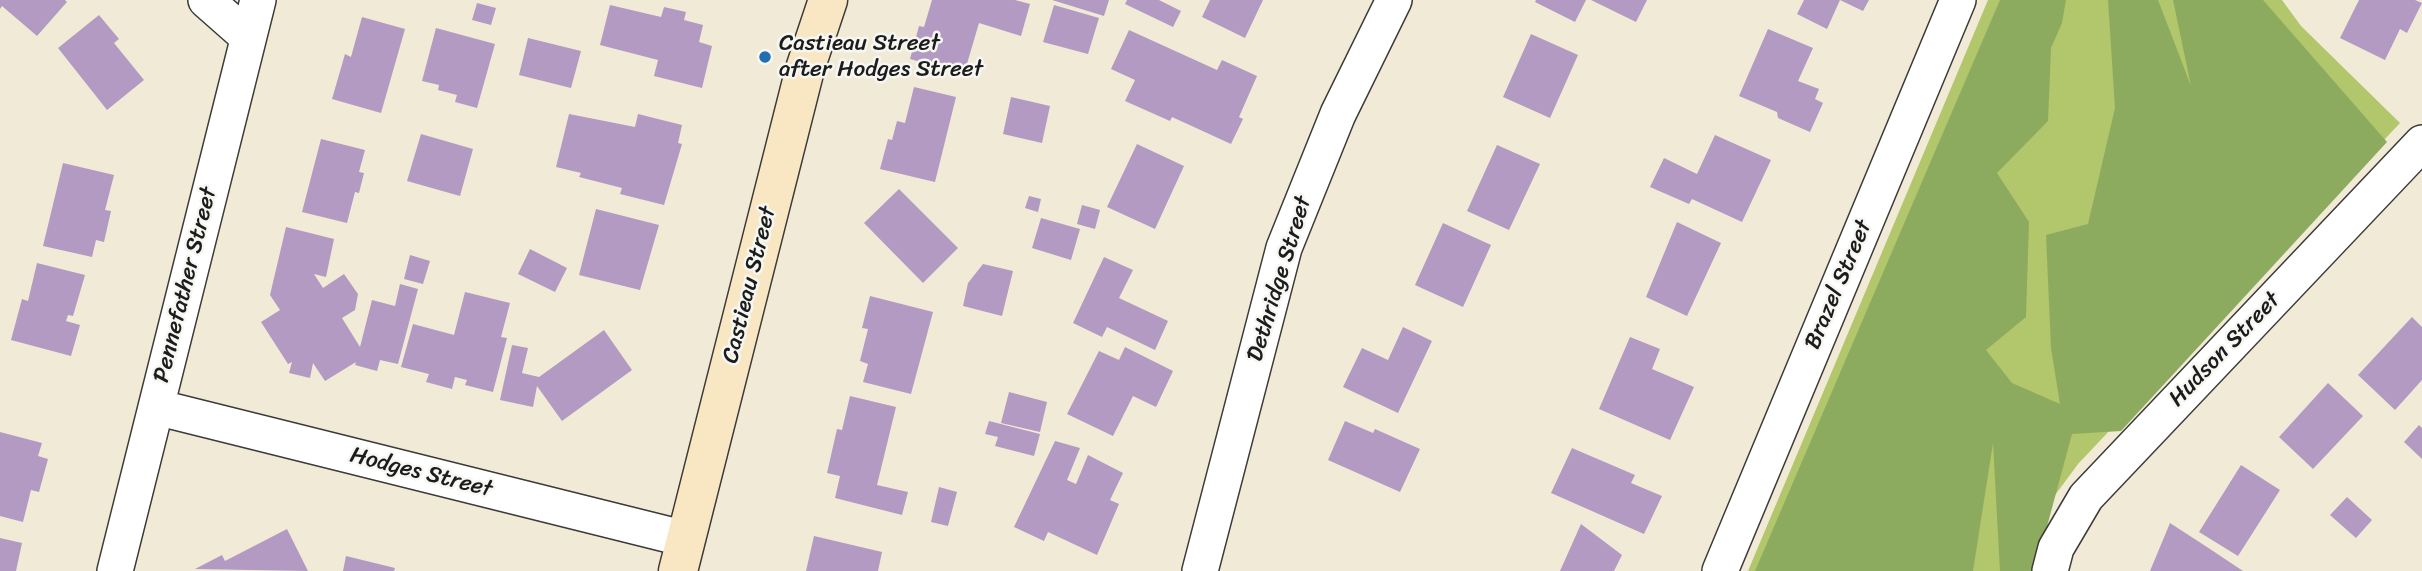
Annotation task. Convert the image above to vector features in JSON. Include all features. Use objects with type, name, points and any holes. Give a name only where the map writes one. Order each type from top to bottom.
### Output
[{"type":"street","points":[[206,0],[248,37]]},
{"type":"street","name":"Pennefather Street","points":[[115,571],[258,0]]},
{"type":"street","name":"Castieau Street","points":[[682,555],[805,69],[828,0]]},
{"type":"street","name":"Dethridge Street","points":[[1200,571],[1284,248],[1338,114],[1394,0]]},
{"type":"street","name":"Brazel Street","points":[[1720,571],[1958,0]]},
{"type":"street","name":"Hudson Street","points":[[2050,571],[2056,548],[2086,497],[2422,143]]},
{"type":"street","name":"Hodges Street","points":[[156,407],[682,555]]},
{"type":"green space","points":[[1988,0],[2282,0],[2301,26],[2400,123],[2078,464],[2050,502],[2021,571],[1748,571]]},
{"type":"green space","points":[[2000,0],[2066,0],[2062,23],[2051,48],[2048,121],[1997,173],[2029,222],[2026,317],[1986,350],[2012,383],[2060,404],[2051,348],[2046,235],[2088,224],[2115,108],[2108,0],[2158,0],[2191,86],[2173,0],[2263,0],[2387,142],[2121,431],[2072,434],[2035,571],[2000,571],[1993,443],[1973,571],[1755,571]]},
{"type":"building","points":[[0,0],[67,2],[37,36],[2,6],[0,9]]},
{"type":"building","points":[[932,0],[1015,0],[1030,4],[1021,36],[979,23],[964,74],[910,59],[919,26],[924,27]]},
{"type":"building","points":[[1052,0],[1109,0],[1104,16]]},
{"type":"building","points":[[1127,0],[1159,0],[1181,11],[1173,27],[1125,4]]},
{"type":"building","points":[[1210,0],[1263,0],[1245,38],[1202,17]]},
{"type":"building","points":[[1586,0],[1575,22],[1535,2]]},
{"type":"building","points":[[1591,0],[1647,0],[1636,22]]},
{"type":"building","points":[[1804,0],[1840,0],[1827,29],[1797,14]]},
{"type":"building","points":[[1840,0],[1869,0],[1863,11]]},
{"type":"building","points":[[2359,0],[2415,0],[2422,3],[2407,33],[2400,29],[2385,60],[2340,38]]},
{"type":"building","points":[[477,3],[496,8],[491,25],[472,20]]},
{"type":"building","points":[[610,5],[661,17],[664,7],[686,12],[684,20],[703,25],[699,42],[712,46],[702,88],[654,76],[658,60],[600,45]]},
{"type":"building","points":[[1054,5],[1099,18],[1088,54],[1043,42]]},
{"type":"building","points":[[99,15],[119,39],[114,43],[144,80],[107,110],[58,48]]},
{"type":"building","points":[[362,17],[405,29],[381,113],[332,99],[345,54],[351,57]]},
{"type":"building","points":[[436,28],[495,44],[477,108],[455,102],[457,95],[438,90],[439,85],[422,81]]},
{"type":"building","points":[[1768,29],[1813,48],[1798,81],[1819,89],[1815,99],[1823,103],[1810,132],[1778,118],[1777,112],[1739,96]]},
{"type":"building","points":[[1129,30],[1217,70],[1222,60],[1257,76],[1239,117],[1243,119],[1231,144],[1172,117],[1170,121],[1125,101],[1135,80],[1111,69]]},
{"type":"building","points":[[1531,34],[1578,55],[1550,118],[1503,97]]},
{"type":"building","points":[[528,38],[581,51],[571,88],[519,75]]},
{"type":"building","points":[[914,87],[956,97],[935,182],[880,169],[888,139],[892,140],[897,121],[905,123]]},
{"type":"building","points":[[1011,97],[1050,106],[1042,143],[1003,134]]},
{"type":"building","points":[[569,114],[635,127],[638,114],[682,125],[678,143],[682,144],[664,205],[620,194],[622,188],[579,177],[581,173],[556,167]]},
{"type":"building","points":[[421,134],[473,149],[460,196],[407,181]]},
{"type":"building","points":[[1715,135],[1771,160],[1742,222],[1692,199],[1689,204],[1650,187],[1664,158],[1697,174]]},
{"type":"building","points":[[321,139],[365,150],[359,172],[364,173],[359,193],[355,192],[347,223],[302,212]]},
{"type":"building","points":[[1137,144],[1184,166],[1155,229],[1107,207]]},
{"type":"building","points":[[1497,145],[1540,164],[1509,230],[1467,211]]},
{"type":"building","points":[[63,163],[114,175],[105,210],[111,211],[104,242],[96,240],[92,257],[43,246]]},
{"type":"building","points":[[899,189],[958,248],[923,283],[864,223]]},
{"type":"building","points":[[1029,196],[1041,199],[1038,212],[1025,208]]},
{"type":"building","points":[[1082,205],[1100,210],[1095,229],[1077,224]]},
{"type":"building","points":[[596,209],[659,225],[640,290],[579,275]]},
{"type":"building","points":[[1041,218],[1080,229],[1071,260],[1032,248]]},
{"type":"building","points":[[1677,222],[1721,243],[1687,316],[1646,297]]},
{"type":"building","points":[[1443,223],[1491,245],[1463,307],[1415,285]]},
{"type":"building","points":[[286,227],[334,239],[326,277],[314,274],[323,288],[344,274],[358,294],[355,310],[342,318],[360,347],[372,300],[395,306],[400,284],[418,289],[398,364],[380,360],[377,371],[355,365],[356,362],[325,381],[313,363],[310,378],[289,373],[292,362],[288,364],[261,322],[280,310],[270,295]]},
{"type":"building","points":[[530,249],[567,268],[555,292],[518,274]]},
{"type":"building","points":[[410,255],[430,261],[423,284],[404,279]]},
{"type":"building","points":[[1104,257],[1133,270],[1119,298],[1168,321],[1155,350],[1107,327],[1102,337],[1073,323]]},
{"type":"building","points":[[37,263],[85,275],[73,316],[68,315],[66,321],[80,325],[71,356],[11,340],[22,299],[28,301]]},
{"type":"building","points":[[983,264],[1013,271],[1002,316],[963,306],[968,283]]},
{"type":"building","points":[[465,292],[510,303],[501,337],[507,338],[493,392],[465,385],[467,380],[455,377],[452,389],[426,382],[429,374],[401,367],[413,324],[454,335]]},
{"type":"building","points":[[870,296],[933,312],[911,394],[863,382],[868,364],[860,361],[868,329],[862,328]]},
{"type":"building","points":[[2412,317],[2422,327],[2422,380],[2395,410],[2358,375]]},
{"type":"building","points":[[1403,327],[1432,341],[1398,413],[1343,387],[1362,348],[1388,360]]},
{"type":"building","points":[[604,330],[632,370],[562,421],[537,386],[533,407],[500,400],[512,345],[528,348],[522,373],[539,377]]},
{"type":"building","points":[[1630,337],[1660,349],[1652,369],[1694,387],[1670,440],[1599,409]]},
{"type":"building","points":[[1125,347],[1173,371],[1156,407],[1133,396],[1113,436],[1067,414],[1099,351],[1119,360]]},
{"type":"building","points":[[2328,383],[2363,416],[2313,469],[2279,437]]},
{"type":"building","points":[[1009,392],[1047,402],[1040,432],[1001,423]]},
{"type":"building","points":[[850,396],[896,407],[877,485],[908,492],[902,515],[835,498],[840,476],[827,473],[837,429],[842,430]]},
{"type":"building","points":[[989,421],[1040,434],[1034,456],[995,446],[998,437],[985,434]]},
{"type":"building","points":[[1345,421],[1373,433],[1375,429],[1420,449],[1400,492],[1328,460]]},
{"type":"building","points":[[2419,425],[2422,428],[2422,459],[2404,442]]},
{"type":"building","points":[[0,432],[42,443],[38,456],[48,459],[39,492],[31,490],[23,522],[0,516]]},
{"type":"building","points":[[1055,441],[1080,448],[1067,480],[1076,484],[1088,455],[1123,473],[1110,500],[1119,504],[1097,555],[1048,532],[1044,541],[1014,527]]},
{"type":"building","points":[[1572,448],[1635,475],[1631,483],[1662,496],[1644,534],[1551,493]]},
{"type":"building","points":[[2241,465],[2280,490],[2238,556],[2199,532]]},
{"type":"building","points":[[939,487],[957,492],[948,526],[931,522]]},
{"type":"building","points":[[2347,497],[2372,520],[2356,538],[2330,515]]},
{"type":"building","points":[[2170,523],[2207,547],[2243,571],[2150,571]]},
{"type":"building","points":[[1581,524],[1622,555],[1614,571],[1560,571]]},
{"type":"building","points":[[287,529],[308,571],[195,569],[222,555],[225,561]]},
{"type":"building","points":[[814,536],[882,552],[878,571],[806,571]]},
{"type":"building","points":[[0,538],[22,543],[16,571],[0,571]]},
{"type":"building","points":[[346,556],[395,568],[394,571],[343,571]]},
{"type":"place","name":"Castieau Street after Hodges Street","points":[[765,57]]}]
